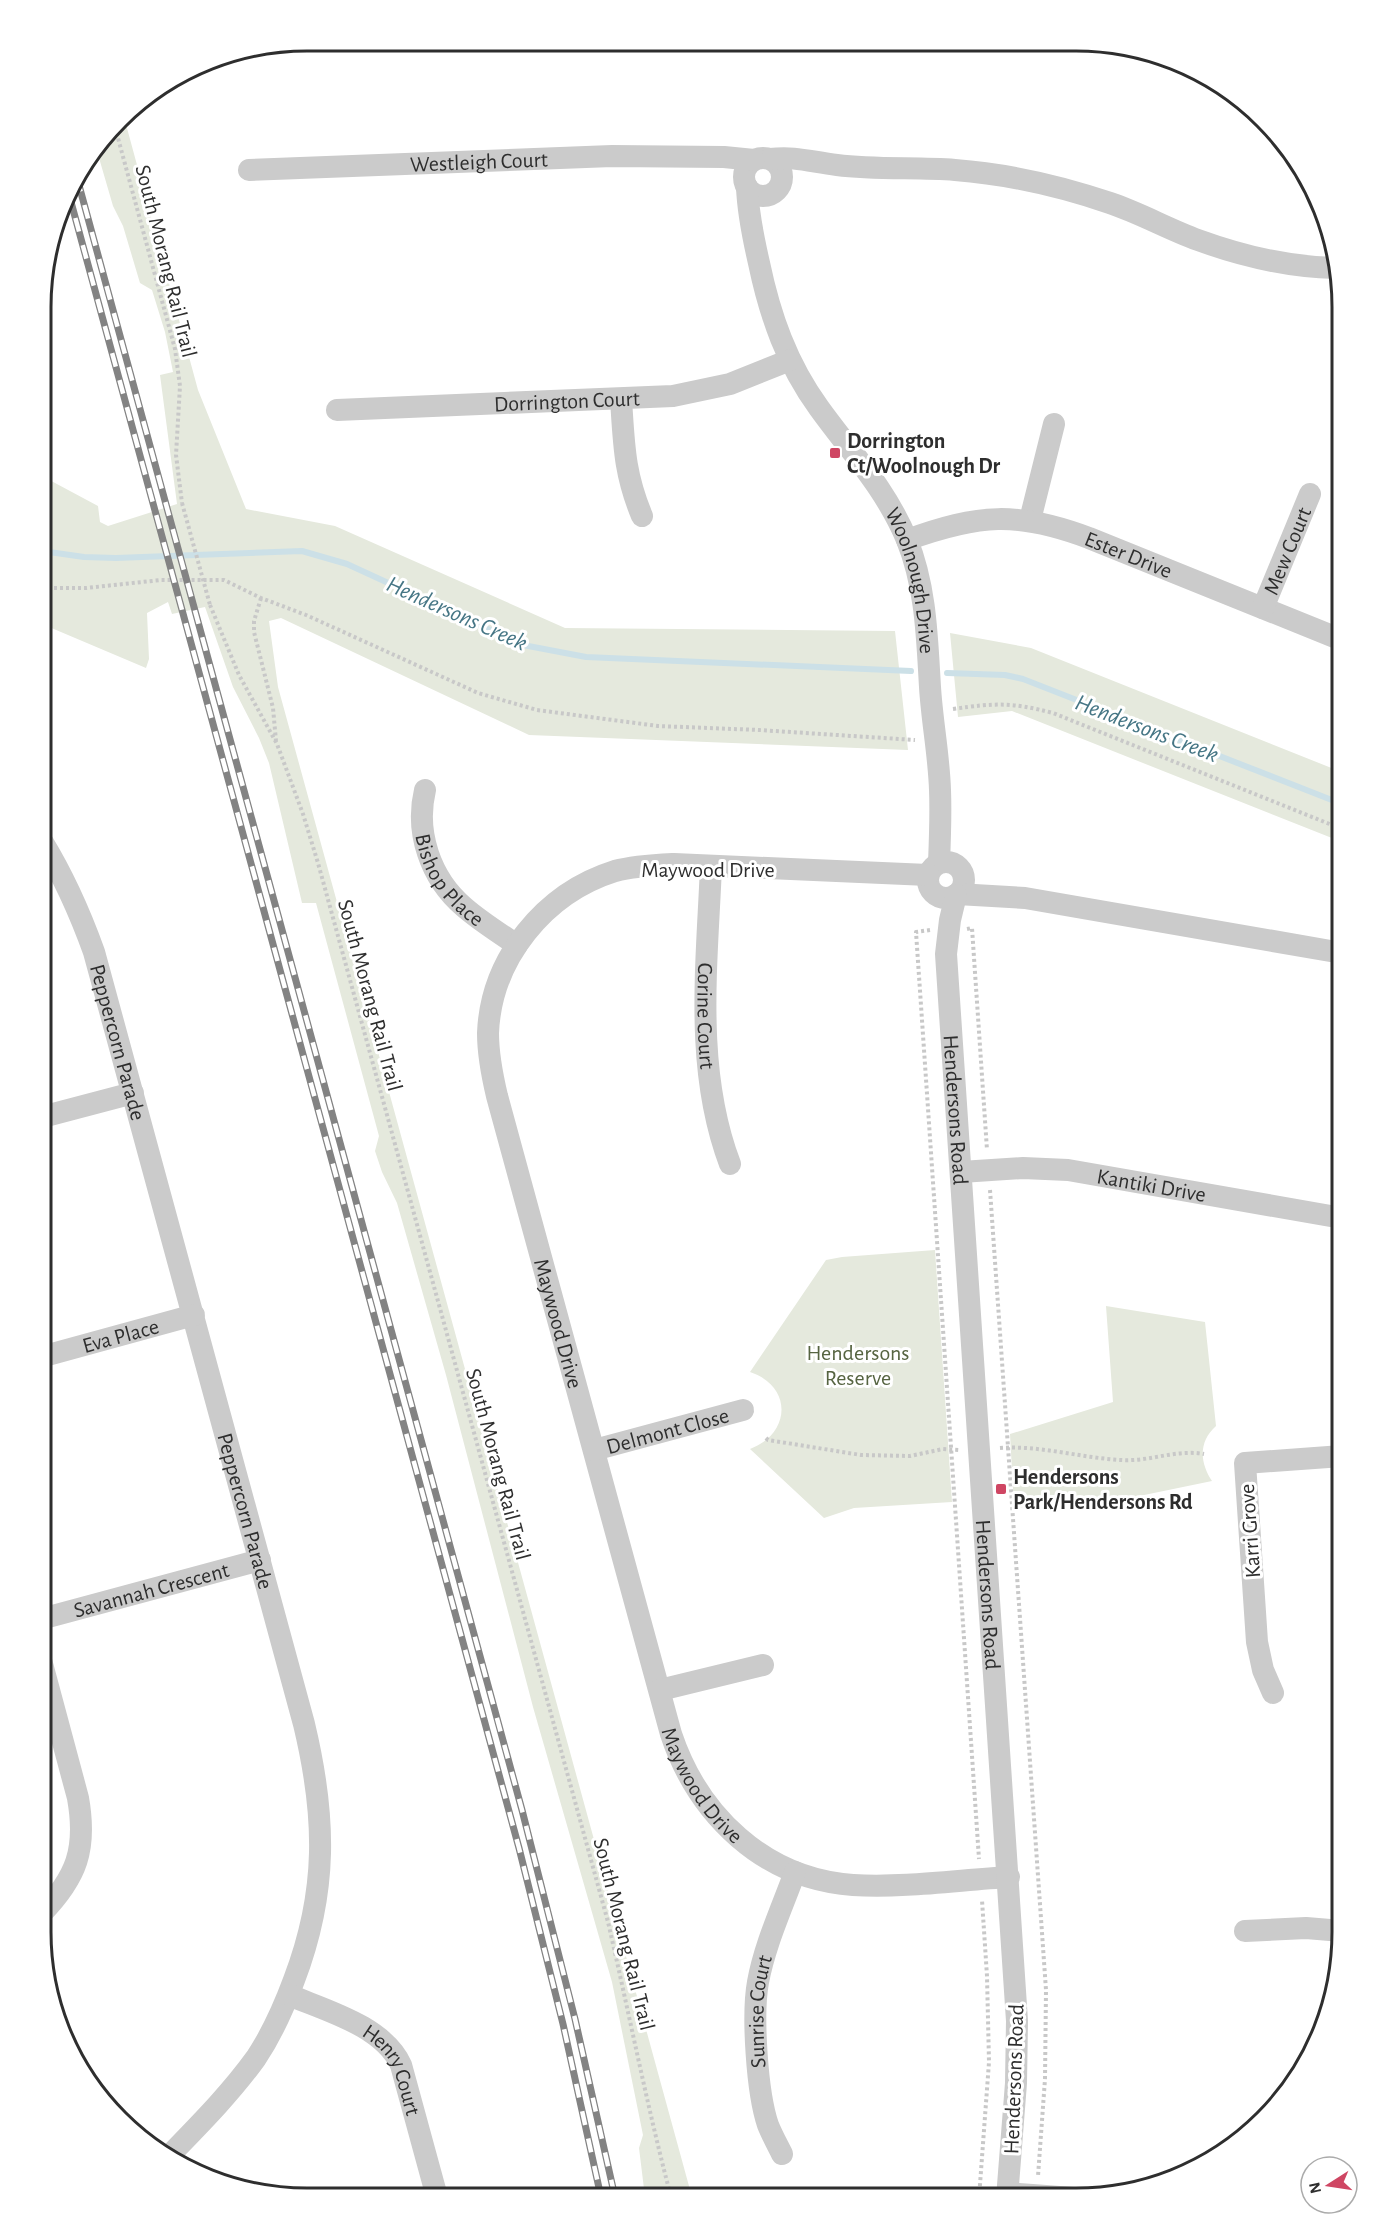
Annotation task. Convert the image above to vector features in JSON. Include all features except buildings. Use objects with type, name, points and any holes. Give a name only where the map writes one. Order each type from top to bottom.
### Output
[{"type":"street","name":"Westleigh Court","points":[[249,170],[612,156],[707,158],[730,168],[754,171],[757,195],[775,190]]},
{"type":"street","points":[[754,171],[790,157],[836,165],[955,170],[1006,177],[1055,187],[1110,203],[1196,239],[1239,254],[1313,268],[1329,268]]},
{"type":"street","points":[[775,190],[808,171],[836,165]]},
{"type":"street","points":[[754,171],[779,167],[782,179],[775,190]]},
{"type":"street","name":"Woolnough Drive","points":[[754,171],[748,209],[766,296],[776,329],[803,384],[820,410],[874,479],[893,510],[907,540],[924,600],[940,791],[944,874]]},
{"type":"street","name":"Woolnough Drive","points":[[759,264],[762,228],[775,190]]},
{"type":"street","name":"Dorrington Court","points":[[337,410],[673,396],[730,384],[790,360]]},
{"type":"street","points":[[621,399],[625,465],[629,484],[642,516]]},
{"type":"street","points":[[1030,520],[1054,424]]},
{"type":"street","name":"Mew Court","points":[[1263,608],[1310,494]]},
{"type":"street","name":"Ester Drive","points":[[907,540],[963,522],[1011,518],[1030,520],[1089,538],[1332,636]]},
{"type":"street","name":"Bishop Place","points":[[425,790],[421,807],[422,827],[436,873],[451,894],[465,908],[517,945]]},
{"type":"street","name":"Peppercorn Parade","points":[[51,856],[83,921],[94,952],[261,1560],[313,1759],[321,1829],[320,1869],[314,1916],[304,1955],[289,1995],[272,2031],[235,2085],[174,2151]]},
{"type":"street","name":"Maywood Drive","points":[[944,874],[648,865],[617,871],[589,882],[566,894],[545,911],[517,945],[503,972],[493,1000],[488,1032],[489,1062],[678,1756],[692,1783],[708,1807],[733,1834],[762,1855],[795,1872],[825,1881],[852,1885],[883,1885],[1009,1877]]},
{"type":"street","name":"Corine Court","points":[[711,866],[706,1048],[714,1113],[730,1164]]},
{"type":"street","points":[[1025,898],[956,895],[941,897],[944,874],[1025,898],[1332,951]]},
{"type":"street","name":"Hendersons Road","points":[[944,874],[936,918],[946,954]]},
{"type":"street","name":"Hendersons Road","points":[[956,895],[946,954],[1016,1986],[1017,2049],[1008,2188]]},
{"type":"street","points":[[51,1115],[133,1093]]},
{"type":"street","name":"Kantiki Drive","points":[[961,1172],[1023,1168],[1068,1170],[1332,1216]]},
{"type":"street","name":"Eva Place","points":[[51,1354],[194,1315]]},
{"type":"street","name":"Delmont Close","points":[[594,1450],[742,1410]]},
{"type":"street","name":"Karri Grove","points":[[1273,1693],[1263,1670],[1257,1641],[1245,1463],[1332,1457]]},
{"type":"street","name":"Savannah Crescent","points":[[51,1616],[261,1560]]},
{"type":"street","points":[[660,1690],[763,1665]]},
{"type":"street","points":[[51,1697],[78,1798],[82,1840],[72,1873],[51,1902]]},
{"type":"street","name":"Sunrise Court","points":[[782,2154],[768,2124],[763,2101],[755,2027],[755,2004],[763,1959],[795,1872]]},
{"type":"street","points":[[1245,1931],[1306,1928],[1332,1930]]},
{"type":"street","name":"Henry Court","points":[[289,1995],[361,2026],[375,2034],[396,2053],[435,2188]]},
{"type":"path","name":"South Morang Rail Trail","points":[[117,135],[175,349],[180,386],[176,455],[182,503],[210,605],[239,675],[277,744],[303,814],[605,1912],[625,1990],[649,2115],[669,2188]]},
{"type":"path","points":[[51,588],[86,588],[161,580],[214,578],[232,582],[261,598],[306,615],[478,693],[537,710],[658,726],[911,740]]},
{"type":"path","name":"South Morang Rail Trail","points":[[261,598],[254,621],[254,632],[273,708],[277,744]]},
{"type":"path","points":[[950,709],[1008,703],[1053,713],[1332,825]]},
{"type":"green space","points":[[126,126],[198,390],[246,509],[335,526],[565,628],[895,631],[908,750],[529,735],[281,618],[269,621],[278,687],[690,2188],[644,2188],[639,2148],[643,2135],[612,1982],[533,1707],[446,1375],[397,1203],[375,1151],[379,1136],[316,903],[302,903],[269,763],[259,738],[233,687],[205,607],[172,614],[168,602],[147,613],[149,659],[146,668],[51,628],[51,481],[98,506],[100,522],[108,526],[177,504],[160,375],[173,372],[165,332],[152,290],[140,283],[123,226],[113,206],[99,158]]},
{"type":"green space","points":[[950,633],[1031,648],[1332,768],[1332,838],[1012,711],[958,717]]},
{"type":"green space","name":"Hendersons Reserve","points":[[935,1250],[952,1502],[854,1508],[824,1518],[750,1449],[764,1442],[773,1433],[782,1410],[780,1399],[774,1388],[764,1379],[750,1372],[826,1260]]},
{"type":"green space","points":[[1106,1306],[1205,1322],[1216,1426],[1206,1439],[1203,1460],[1212,1481],[1120,1500],[1014,1508],[1010,1434],[1113,1402]]},
{"type":"waterway","name":"Hendersons Creek","points":[[51,552],[84,557],[116,558],[302,551],[347,564],[523,645],[586,657],[911,671]]},
{"type":"waterway","name":"Hendersons Creek","points":[[947,673],[1005,675],[1023,679],[1332,800]]},
{"type":"railway","points":[[80,189],[522,1810],[575,2019],[613,2188]]},
{"type":"railway","points":[[72,206],[519,1848],[563,2024],[599,2188]]},
{"type":"place","name":"Dorrington Ct/Woolnough Dr","points":[[835,453]]},
{"type":"place","name":"Hendersons Park/Hendersons Rd","points":[[1001,1489]]}]
